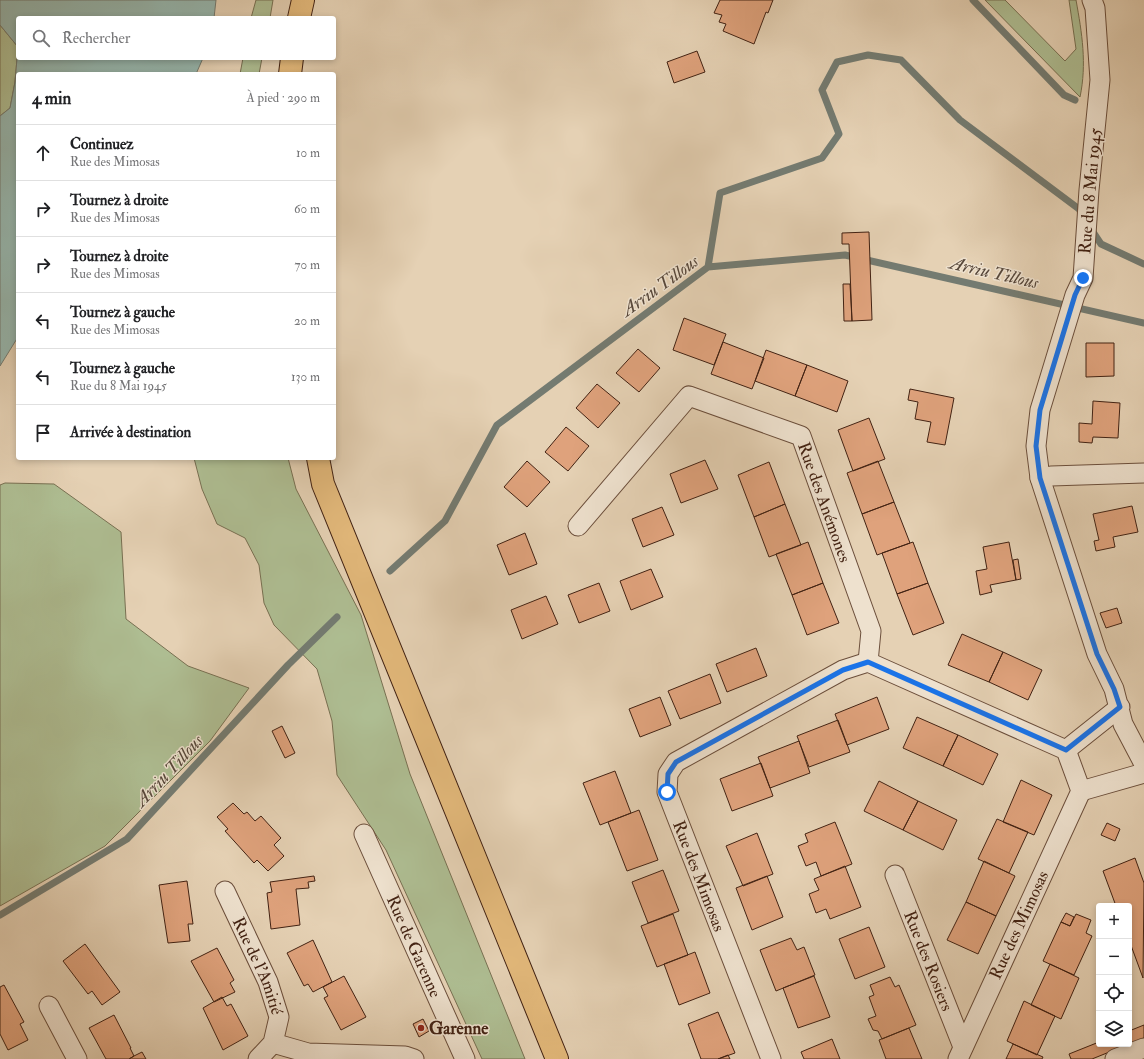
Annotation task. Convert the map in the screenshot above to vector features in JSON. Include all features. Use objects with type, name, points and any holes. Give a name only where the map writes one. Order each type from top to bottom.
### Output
[{"type":"main road","points":[[299,16],[303,0]]},
{"type":"main road","points":[[290,72],[292,60]]},
{"type":"main road","points":[[318,460],[323,484],[557,1059]]},
{"type":"street","name":"Rue du 8 Mai 1945","points":[[1092,0],[1095,8],[1100,80],[1089,190],[1083,271],[1040,410],[1036,446],[1040,478],[1097,654],[1114,689],[1120,707],[1123,724],[1144,764]]},
{"type":"street","name":"Rue des Anémones","points":[[578,526],[689,396],[801,436],[871,631],[868,662]]},
{"type":"street","points":[[1040,478],[1051,476],[1144,472]]},
{"type":"street","points":[[868,662],[1066,750],[1082,791],[1144,773]]},
{"type":"street","name":"Rue des Mimosas","points":[[770,1059],[667,792],[668,774],[676,762],[843,670],[868,662]]},
{"type":"street","points":[[1066,750],[1120,707]]},
{"type":"street","name":"Rue des Mimosas","points":[[961,1053],[1082,791]]},
{"type":"street","name":"Rue de Garenne","points":[[364,834],[465,1059]]},
{"type":"street","name":"Rue des Rosiers","points":[[896,875],[961,1053]]},
{"type":"street","name":"Rue de l'Amitié","points":[[225,891],[268,982],[279,1017],[273,1044]]},
{"type":"street","points":[[49,1006],[77,1059]]},
{"type":"street","points":[[258,1059],[273,1044],[308,1053],[405,1056],[414,1059]]},
{"type":"street","points":[[1115,1059],[1144,1048]]},
{"type":"green space","points":[[256,0],[273,0],[270,16],[252,16]]},
{"type":"green space","points":[[985,0],[1005,0],[1065,61],[1076,49],[1069,0],[1076,0],[1083,48],[1083,73],[1080,97]]},
{"type":"green space","points":[[0,25],[16,45],[17,60],[15,82],[10,108],[0,116]]},
{"type":"green space","points":[[243,60],[262,60],[259,72],[240,72]]},
{"type":"green space","points":[[195,460],[289,460],[296,489],[361,615],[410,774],[525,1059],[482,1059],[386,850],[337,775],[332,721],[317,669],[274,625],[264,603],[259,565],[245,538],[217,524],[202,489]]},
{"type":"green space","points":[[5,483],[54,484],[121,532],[126,619],[188,666],[249,688],[210,741],[105,846],[0,906],[0,485]]},
{"type":"water","points":[[0,0],[216,0],[214,16],[16,16],[16,45],[0,25]]},
{"type":"water","points":[[17,60],[202,60],[197,72],[16,72],[16,340],[0,366],[0,116],[10,108],[15,82]]},
{"type":"building","points":[[720,0],[773,0],[768,13],[766,12],[754,44],[723,31],[726,24],[719,22],[722,15],[714,13]]},
{"type":"building","points":[[697,51],[705,72],[674,83],[667,62]]},
{"type":"building","points":[[869,232],[872,320],[852,321],[849,244],[842,244],[842,233]]},
{"type":"building","points":[[843,284],[850,284],[852,321],[844,321]]},
{"type":"building","points":[[684,318],[726,334],[714,365],[673,350]]},
{"type":"building","points":[[723,342],[764,358],[752,389],[711,374]]},
{"type":"building","points":[[1086,343],[1114,343],[1114,376],[1086,377]]},
{"type":"building","points":[[638,349],[660,368],[639,392],[616,373]]},
{"type":"building","points":[[766,350],[807,365],[795,396],[755,381]]},
{"type":"building","points":[[807,365],[848,381],[837,412],[795,396]]},
{"type":"building","points":[[597,384],[620,403],[598,428],[576,408]]},
{"type":"building","points":[[910,389],[954,398],[945,445],[927,442],[931,422],[915,419],[918,402],[908,400]]},
{"type":"building","points":[[1093,401],[1120,403],[1118,438],[1093,437],[1092,443],[1079,442],[1079,423],[1092,424]]},
{"type":"building","points":[[869,418],[885,459],[853,471],[838,430]]},
{"type":"building","points":[[566,427],[589,446],[568,471],[545,452]]},
{"type":"building","points":[[705,460],[718,489],[681,503],[670,474]]},
{"type":"building","points":[[527,461],[550,482],[527,507],[504,487]]},
{"type":"building","points":[[878,461],[894,502],[862,514],[847,473]]},
{"type":"building","points":[[769,462],[785,504],[754,517],[738,475]]},
{"type":"building","points":[[894,502],[910,543],[877,555],[862,514]]},
{"type":"building","points":[[785,504],[801,545],[769,557],[754,517]]},
{"type":"building","points":[[1132,506],[1138,532],[1113,537],[1115,547],[1096,551],[1094,541],[1099,540],[1093,514]]},
{"type":"building","points":[[662,507],[674,535],[643,547],[632,519]]},
{"type":"building","points":[[525,533],[537,564],[509,575],[497,545]]},
{"type":"building","points":[[808,542],[823,583],[792,595],[776,554]]},
{"type":"building","points":[[913,542],[928,583],[897,594],[882,553]]},
{"type":"building","points":[[1009,542],[1016,580],[990,585],[992,592],[980,595],[976,571],[987,569],[983,547]]},
{"type":"building","points":[[1018,559],[1021,579],[1016,580],[1013,560]]},
{"type":"building","points":[[651,569],[663,597],[631,610],[620,581]]},
{"type":"building","points":[[599,583],[610,611],[579,623],[568,595]]},
{"type":"building","points":[[823,583],[839,623],[807,635],[792,595]]},
{"type":"building","points":[[928,583],[944,623],[913,635],[897,594]]},
{"type":"building","points":[[546,596],[558,624],[522,639],[511,610]]},
{"type":"building","points":[[1117,608],[1122,623],[1106,628],[1100,613]]},
{"type":"building","points":[[962,634],[1003,652],[989,682],[948,665]]},
{"type":"building","points":[[756,648],[767,676],[727,692],[716,664]]},
{"type":"building","points":[[1003,652],[1042,670],[1028,700],[989,682]]},
{"type":"building","points":[[710,674],[721,703],[680,719],[668,691]]},
{"type":"building","points":[[660,697],[671,725],[640,737],[629,709]]},
{"type":"building","points":[[877,697],[889,729],[847,745],[835,714]]},
{"type":"building","points":[[917,717],[958,735],[943,766],[903,748]]},
{"type":"building","points":[[838,720],[850,752],[809,767],[797,736]]},
{"type":"building","points":[[282,726],[295,753],[285,758],[272,731]]},
{"type":"building","points":[[958,735],[998,754],[983,785],[943,766]]},
{"type":"building","points":[[799,741],[810,773],[770,788],[758,757]]},
{"type":"building","points":[[761,763],[773,796],[732,811],[720,779]]},
{"type":"building","points":[[615,771],[631,813],[600,825],[583,783]]},
{"type":"building","points":[[1021,780],[1052,795],[1034,835],[1003,822]]},
{"type":"building","points":[[879,781],[918,801],[903,830],[864,811]]},
{"type":"building","points":[[918,801],[957,820],[943,850],[903,830]]},
{"type":"building","points":[[233,803],[244,814],[247,812],[255,821],[261,816],[281,838],[274,845],[284,856],[268,871],[257,860],[254,863],[225,831],[228,829],[217,817]]},
{"type":"building","points":[[639,810],[658,860],[627,871],[608,822]]},
{"type":"building","points":[[997,819],[1028,832],[1009,873],[978,859]]},
{"type":"building","points":[[835,822],[852,864],[821,876],[816,862],[806,866],[798,846],[808,842],[805,834]]},
{"type":"building","points":[[1107,823],[1120,829],[1115,841],[1101,835]]},
{"type":"building","points":[[757,833],[773,874],[743,886],[726,846]]},
{"type":"building","points":[[1135,858],[1144,883],[1143,978],[1132,948],[1132,903],[1115,903],[1103,871]]},
{"type":"building","points":[[984,861],[1015,876],[996,916],[966,902]]},
{"type":"building","points":[[845,866],[861,907],[830,919],[826,909],[816,913],[809,894],[819,890],[814,879]]},
{"type":"building","points":[[663,870],[679,911],[648,923],[632,882]]},
{"type":"building","points":[[314,876],[315,881],[308,882],[309,888],[296,889],[300,925],[271,929],[267,893],[272,892],[270,882]]},
{"type":"building","points":[[767,876],[783,917],[752,930],[736,888]]},
{"type":"building","points":[[187,881],[193,924],[188,924],[190,941],[168,943],[159,885]]},
{"type":"building","points":[[966,902],[996,916],[978,954],[947,940]]},
{"type":"building","points":[[1066,913],[1074,917],[1070,926],[1061,922]]},
{"type":"building","points":[[673,914],[688,955],[657,967],[641,926]]},
{"type":"building","points":[[1076,914],[1091,920],[1086,933],[1092,936],[1074,975],[1043,961],[1061,922],[1070,926]]},
{"type":"building","points":[[869,927],[885,967],[855,979],[839,939]]},
{"type":"building","points":[[791,938],[797,950],[804,947],[815,975],[776,991],[760,950]]},
{"type":"building","points":[[313,940],[332,982],[313,992],[308,984],[304,986],[287,953]]},
{"type":"building","points":[[85,944],[120,992],[102,1005],[92,991],[88,994],[63,961]]},
{"type":"building","points":[[217,948],[234,980],[230,983],[235,992],[214,1002],[191,961]]},
{"type":"building","points":[[695,952],[710,993],[679,1005],[664,964]]},
{"type":"building","points":[[1050,964],[1079,978],[1061,1019],[1031,1005]]},
{"type":"building","points":[[344,976],[366,1017],[341,1030],[324,998],[328,996],[323,987]]},
{"type":"building","points":[[814,976],[830,1017],[798,1028],[783,988]]},
{"type":"building","points":[[890,977],[895,987],[899,985],[916,1025],[882,1039],[878,1031],[873,1030],[868,1019],[876,1016],[869,997],[874,995],[870,985]]},
{"type":"building","points":[[4,985],[24,1022],[20,1024],[28,1040],[8,1050],[0,1034],[0,987]]},
{"type":"building","points":[[222,997],[227,1006],[231,1004],[248,1036],[223,1050],[203,1008]]},
{"type":"building","points":[[1024,1001],[1055,1016],[1037,1055],[1007,1041]]},
{"type":"building","points":[[718,1012],[735,1053],[718,1059],[701,1059],[688,1024]]},
{"type":"building","points":[[114,1015],[134,1056],[129,1059],[106,1059],[89,1028]]},
{"type":"building","name":"Garenne","points":[[423,1019],[429,1031],[419,1037],[413,1024]]},
{"type":"building","points":[[1144,1025],[1144,1038],[1132,1043],[1132,1030]]},
{"type":"building","points":[[909,1028],[922,1059],[886,1059],[879,1040]]},
{"type":"building","points":[[832,1039],[840,1059],[804,1059],[801,1052]]},
{"type":"building","points":[[1096,1043],[1096,1047],[1122,1047],[1092,1059],[1071,1059],[1069,1054]]},
{"type":"building","points":[[1013,1044],[1043,1057],[1042,1059],[1006,1059]]},
{"type":"building","points":[[142,1052],[146,1059],[129,1059],[134,1056]]},
{"type":"building","points":[[728,1055],[730,1059],[718,1059]]},
{"type":"waterway","points":[[973,0],[1064,95],[1075,100]]},
{"type":"waterway","points":[[708,267],[720,193],[822,158],[839,134],[822,90],[837,62],[868,55],[901,60],[960,120],[1079,209],[1083,216]]},
{"type":"waterway","points":[[1091,229],[1101,244],[1144,264]]},
{"type":"waterway","name":"Arriu Tillous","points":[[390,571],[445,521],[497,425],[708,267],[845,255],[1144,323]]},
{"type":"waterway","name":"Arriu Tillous","points":[[0,915],[127,839],[288,665],[337,617]]},
{"type":"place","name":"Garenne","points":[[421,1028]]},
{"type":"route","points":[[667,792],[668,774],[676,762],[843,670],[868,662],[1066,750],[1120,707],[1114,689],[1097,654],[1040,478],[1036,446],[1040,410],[1075,295],[1083,278]]}]
